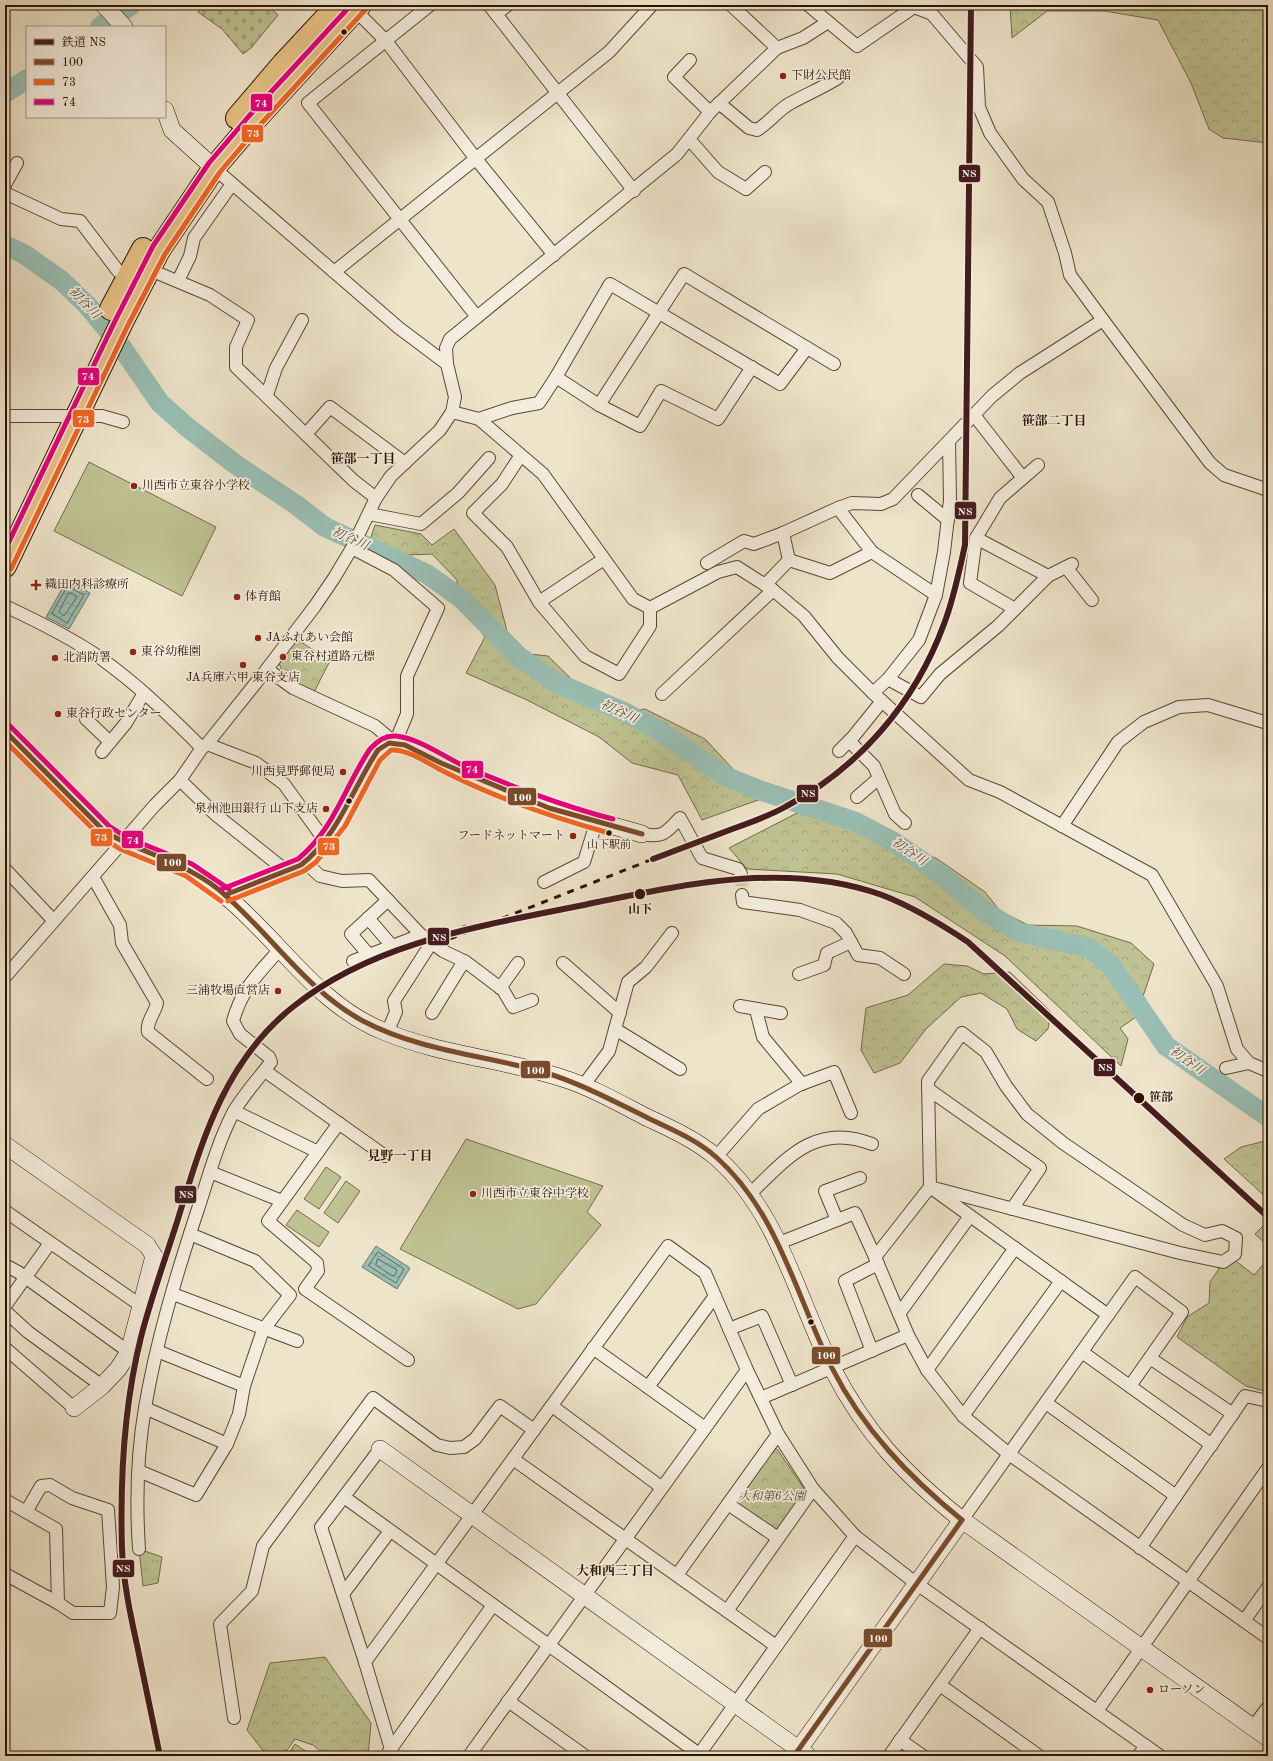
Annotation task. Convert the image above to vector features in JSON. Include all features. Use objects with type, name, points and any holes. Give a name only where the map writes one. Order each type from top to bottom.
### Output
[{"type":"highway","points":[[115,318],[127,277],[148,241],[208,164],[254,121],[351,7]]},
{"type":"highway","points":[[5,566],[69,416],[115,318],[197,191],[208,164]]},
{"type":"highway","points":[[5,531],[69,416]]},
{"type":"street","points":[[104,5],[123,26]]},
{"type":"street","points":[[430,5],[308,103],[477,317]]},
{"type":"street","points":[[508,5],[493,10],[634,191]]},
{"type":"street","points":[[334,272],[399,218],[476,159],[609,52],[652,5]]},
{"type":"street","points":[[731,5],[776,48]]},
{"type":"street","points":[[808,5],[857,46],[914,7],[932,14],[977,67],[979,107],[990,133],[1024,179],[1048,202],[1065,253],[1070,275],[1210,463],[1224,475],[1268,490]]},
{"type":"street","points":[[351,7],[386,41],[476,159],[554,256]]},
{"type":"street","points":[[5,977],[155,805],[180,780],[315,606],[352,548],[376,498],[391,476],[440,430],[452,412],[455,397],[447,364],[446,348],[450,339],[678,154],[710,112],[776,48],[803,38],[828,22]]},
{"type":"street","points":[[690,60],[674,76],[710,112]]},
{"type":"street","points":[[719,103],[749,128],[757,130],[768,124],[787,105],[819,90],[838,78]]},
{"type":"street","points":[[166,113],[172,130],[208,164],[399,328],[447,364]]},
{"type":"street","points":[[689,139],[718,172],[746,189],[765,172]]},
{"type":"street","points":[[5,185],[17,163]]},
{"type":"street","points":[[178,281],[190,256],[194,238],[232,184]]},
{"type":"street","points":[[5,193],[61,220],[80,221],[118,271],[127,277]]},
{"type":"street","points":[[148,269],[210,295],[248,320],[236,347],[236,367],[267,395],[354,482],[376,498]]},
{"type":"street","points":[[599,405],[684,274],[834,364]]},
{"type":"street","points":[[479,419],[512,408],[539,403],[556,377],[610,284],[780,384],[807,348]]},
{"type":"street","points":[[267,395],[276,368],[302,320]]},
{"type":"street","points":[[707,563],[744,541],[754,544],[852,503],[881,504],[893,499],[992,396],[1020,373],[1104,320]]},
{"type":"street","points":[[556,377],[599,405],[640,426],[661,391],[718,419],[752,367]]},
{"type":"street","points":[[306,434],[330,407],[405,462]]},
{"type":"street","points":[[452,412],[479,419],[543,474],[633,599],[650,608]]},
{"type":"street","points":[[974,414],[1023,478]]},
{"type":"street","points":[[5,416],[102,416],[123,422]]},
{"type":"street","points":[[839,751],[848,741],[878,697],[888,678],[919,640],[936,595],[944,552],[950,500],[949,441]]},
{"type":"street","points":[[521,455],[502,484],[473,513],[507,547],[539,602],[585,656],[618,674],[650,626],[650,608]]},
{"type":"street","points":[[369,514],[421,524],[458,493],[489,458]]},
{"type":"street","points":[[1015,609],[970,583],[976,538],[1000,498],[1038,465]]},
{"type":"street","points":[[918,495],[948,520]]},
{"type":"street","points":[[838,508],[872,552],[936,595]]},
{"type":"street","points":[[662,694],[769,588],[789,560],[783,533]]},
{"type":"street","points":[[976,538],[1048,576]]},
{"type":"street","points":[[352,548],[394,570],[438,608],[407,676],[407,714],[395,743]]},
{"type":"street","points":[[789,560],[830,573],[872,552]]},
{"type":"street","points":[[539,602],[604,559]]},
{"type":"street","points":[[650,608],[718,572],[737,566],[769,588],[804,616],[838,658],[878,697],[969,780],[1000,792],[1152,874],[1217,986],[1237,1049],[1249,1063],[1268,1071]]},
{"type":"street","points":[[888,678],[921,697],[940,674],[998,626],[1048,576],[1069,566],[1092,600]]},
{"type":"street","points":[[5,606],[45,625],[99,657],[144,693],[205,746],[256,762],[284,784],[325,841]]},
{"type":"street","points":[[267,669],[293,688],[375,726],[395,743]]},
{"type":"street","points":[[102,752],[126,723],[144,693]]},
{"type":"street","points":[[1062,826],[1118,742],[1144,722],[1179,707],[1208,705],[1264,722],[1268,719]]},
{"type":"street","points":[[86,718],[110,742]]},
{"type":"street","points":[[5,731],[106,832],[123,843],[189,870],[225,895],[281,948],[311,981],[330,999],[358,1019],[387,1033],[412,1041],[563,1078],[583,1086],[672,1129],[716,1157],[750,1194],[779,1243],[832,1367],[859,1415],[900,1467],[928,1493],[962,1520],[1268,1738]]},
{"type":"street","points":[[848,741],[874,766],[895,814],[905,823]]},
{"type":"street","points":[[225,895],[306,862],[325,841],[342,815],[378,750],[383,746],[395,743],[405,745],[441,763],[528,800],[596,823],[655,837],[665,833],[680,818],[702,858],[738,869],[741,874]]},
{"type":"street","points":[[857,796],[879,778]]},
{"type":"street","points":[[180,780],[215,814],[285,870]]},
{"type":"street","points":[[544,882],[584,862],[596,823]]},
{"type":"street","points":[[306,862],[320,876],[342,882],[369,880],[421,935],[443,951],[464,961],[500,988],[513,1007],[532,1000]]},
{"type":"street","points":[[5,869],[54,921]]},
{"type":"street","points":[[93,877],[120,925],[122,943],[157,1002],[156,1010],[147,1026],[148,1032],[207,1079]]},
{"type":"street","points":[[742,895],[743,902],[800,910],[836,922],[846,933],[858,955],[880,958],[904,974]]},
{"type":"street","points":[[369,955],[351,934],[388,900]]},
{"type":"street","points":[[368,918],[392,946]]},
{"type":"street","points":[[583,1086],[609,1051],[628,982],[646,967],[672,933]]},
{"type":"street","points":[[353,961],[421,935]]},
{"type":"street","points":[[387,1033],[396,1012],[394,1001],[432,942]]},
{"type":"street","points":[[799,974],[824,965],[827,953],[851,942]]},
{"type":"street","points":[[139,1550],[136,1508],[139,1471],[145,1408],[157,1351],[190,1234],[222,1136],[234,1111],[271,1062],[269,1057],[240,1034],[233,1021],[238,1002],[251,982],[281,948]]},
{"type":"street","points":[[432,1014],[464,961]]},
{"type":"street","points":[[500,988],[518,963]]},
{"type":"street","points":[[563,963],[620,1013]]},
{"type":"street","points":[[740,1006],[756,1010],[781,1013]]},
{"type":"street","points":[[756,1010],[763,1037],[802,1084]]},
{"type":"street","points":[[615,1029],[680,1069]]},
{"type":"street","points":[[872,1351],[845,1281],[877,1261],[930,1187],[928,1081],[962,1033],[986,1052],[1006,1086],[1027,1114],[1063,1143],[1183,1224],[1205,1235],[1222,1231],[1236,1238],[1235,1254],[1223,1262],[1180,1253],[930,1187]]},
{"type":"street","points":[[1226,1068],[1249,1063]]},
{"type":"street","points":[[265,1071],[385,1156]]},
{"type":"street","points":[[716,1157],[758,1109],[802,1084],[834,1072],[851,1113]]},
{"type":"street","points":[[928,1089],[1040,1168],[1012,1209]]},
{"type":"street","points":[[234,1111],[318,1152]]},
{"type":"street","points":[[339,1123],[268,1221],[316,1263],[318,1271],[305,1289],[408,1360]]},
{"type":"street","points":[[750,1194],[796,1152],[812,1142],[835,1136],[860,1139],[872,1144]]},
{"type":"street","points":[[5,1145],[147,1244],[154,1256],[129,1352],[118,1369],[102,1386],[74,1408],[5,1348]]},
{"type":"street","points":[[210,1172],[282,1201]]},
{"type":"street","points":[[837,1220],[825,1190],[860,1178]]},
{"type":"street","points":[[930,1187],[1108,1315]]},
{"type":"street","points":[[5,1211],[140,1305]]},
{"type":"street","points":[[779,1243],[855,1213],[908,1335],[927,1370],[963,1416],[1009,1454],[1268,1638]]},
{"type":"street","points":[[899,1314],[970,1216]]},
{"type":"street","points":[[139,1471],[196,1495],[227,1444],[239,1414],[244,1386],[263,1330],[290,1295],[255,1261],[190,1234]]},
{"type":"street","points":[[5,1306],[24,1277],[50,1243]]},
{"type":"street","points":[[365,1662],[668,1246],[705,1273],[747,1370],[778,1434],[813,1488],[855,1536],[917,1584],[1160,1756]]},
{"type":"street","points":[[927,1370],[1015,1248]]},
{"type":"street","points":[[5,1265],[129,1352]]},
{"type":"street","points":[[390,1754],[365,1662],[321,1526],[380,1449],[735,1704],[800,1754],[917,1584],[1135,1277],[1182,1312],[1130,1386]]},
{"type":"street","points":[[963,1416],[1061,1281]]},
{"type":"street","points":[[173,1294],[297,1342]]},
{"type":"street","points":[[648,1387],[715,1296]]},
{"type":"street","points":[[5,1311],[28,1332],[102,1386]]},
{"type":"street","points":[[729,1329],[762,1316],[792,1384]]},
{"type":"street","points":[[761,1398],[908,1335]]},
{"type":"street","points":[[593,1348],[705,1428]]},
{"type":"street","points":[[157,1351],[244,1386]]},
{"type":"street","points":[[1082,1352],[1212,1445]]},
{"type":"street","points":[[1150,1358],[1233,1414]]},
{"type":"street","points":[[470,1756],[661,1487],[747,1370]]},
{"type":"street","points":[[1140,1548],[1245,1396],[1268,1401]]},
{"type":"street","points":[[234,1718],[220,1624],[252,1591],[262,1546],[372,1398],[437,1445],[450,1448],[464,1447],[475,1439],[500,1406],[534,1430]]},
{"type":"street","points":[[1046,1403],[1176,1496]]},
{"type":"street","points":[[552,1406],[661,1487]]},
{"type":"street","points":[[145,1408],[227,1444]]},
{"type":"street","points":[[677,1575],[778,1434]]},
{"type":"street","points":[[513,1459],[776,1646]]},
{"type":"street","points":[[1098,1712],[1268,1468]]},
{"type":"street","points":[[5,1574],[58,1603],[73,1613],[110,1613],[113,1587],[108,1510],[72,1498],[50,1485],[41,1486],[26,1512]]},
{"type":"street","points":[[727,1611],[813,1488]]},
{"type":"street","points":[[344,1497],[698,1755],[855,1536]]},
{"type":"street","points":[[5,1500],[56,1529],[58,1603]]},
{"type":"street","points":[[728,1504],[778,1538]]},
{"type":"street","points":[[343,1594],[390,1531]]},
{"type":"street","points":[[1244,1621],[1268,1587]]},
{"type":"street","points":[[390,1754],[493,1605]]},
{"type":"street","points":[[889,1756],[980,1628]]},
{"type":"street","points":[[940,1685],[1039,1756]]},
{"type":"street","points":[[508,1702],[585,1756]]},
{"type":"street","points":[[1254,1727],[1268,1707]]},
{"type":"street","points":[[900,1740],[924,1756]]},
{"type":"street","points":[[1138,1756],[1146,1746]]},
{"type":"green space","points":[[201,5],[267,5],[278,15],[251,48],[243,54],[222,29],[198,12]]},
{"type":"green space","points":[[1010,5],[1268,5],[1268,143],[1223,138],[1209,129],[1191,83],[1158,20],[1104,11],[1047,11],[1012,38]]},
{"type":"green space","points":[[89,462],[216,527],[182,596],[54,531]]},
{"type":"green space","points":[[375,525],[421,534],[432,545],[454,529],[495,585],[507,631],[529,654],[548,656],[606,713],[645,709],[705,739],[761,799],[702,820],[678,775],[632,763],[599,737],[527,700],[466,673],[485,637],[458,603],[457,580],[432,554],[407,555],[370,540]]},
{"type":"green space","points":[[295,638],[330,661],[314,692],[284,677],[278,660]]},
{"type":"green space","points":[[801,811],[936,858],[985,892],[1000,911],[1028,925],[1077,926],[1131,943],[1154,964],[1136,1017],[1120,1028],[1128,1039],[1121,1066],[1005,956],[915,897],[837,874],[747,869],[729,848]]},
{"type":"green space","points":[[944,964],[967,966],[984,974],[1010,972],[1051,1012],[1048,1029],[1036,1041],[1017,1029],[1007,1009],[981,993],[961,997],[926,1029],[900,1063],[874,1073],[861,1050],[866,1008],[908,995]]},
{"type":"green space","points":[[466,1139],[603,1186],[587,1212],[601,1225],[536,1304],[518,1309],[400,1249]]},
{"type":"green space","points":[[1268,1141],[1268,1199],[1224,1159],[1241,1147]]},
{"type":"green space","points":[[326,1167],[341,1177],[319,1209],[304,1199]]},
{"type":"green space","points":[[346,1181],[360,1191],[338,1223],[324,1213]]},
{"type":"green space","points":[[297,1210],[329,1232],[319,1247],[286,1225]]},
{"type":"green space","points":[[1264,1225],[1268,1229],[1268,1246],[1255,1234]]},
{"type":"green space","points":[[1228,1255],[1254,1275],[1268,1259],[1268,1392],[1246,1386],[1177,1337],[1187,1317],[1209,1303],[1210,1282]]},
{"type":"green space","name":"大和第6公園","points":[[777,1449],[807,1493],[780,1533],[738,1506],[737,1501],[773,1450]]},
{"type":"green space","points":[[139,1549],[162,1557],[158,1583],[143,1586]]},
{"type":"green space","points":[[325,1657],[371,1723],[368,1756],[326,1756],[313,1745],[295,1739],[283,1756],[264,1756],[265,1753],[247,1730],[270,1663]]},
{"type":"green space","points":[[295,1744],[313,1756],[287,1756]]},
{"type":"water","points":[[67,580],[90,593],[69,629],[46,617]]},
{"type":"water","points":[[376,1246],[410,1268],[397,1289],[362,1267]]},
{"type":"waterway","points":[[101,26],[131,5]]},
{"type":"waterway","points":[[5,93],[26,80]]},
{"type":"waterway","name":"初谷川","points":[[5,245],[24,254],[62,281],[87,305],[118,342],[160,403],[187,427],[235,464],[295,504],[325,527],[427,574],[463,600],[518,656],[555,682],[626,713],[656,729],[727,777],[759,790],[856,822],[894,842],[940,874],[983,910],[1018,932],[1087,947],[1110,964],[1166,1046],[1268,1117]]},
{"type":"waterway","points":[[5,1752],[9,1756]]},
{"type":"tunnel","points":[[741,874],[742,895]]},
{"type":"railway","points":[[437,944],[653,859]]},
{"type":"railway","points":[[435,938],[466,926]]},
{"type":"rail line","name":"NS","points":[[653,859],[773,813],[812,791],[837,773],[860,753],[900,706],[932,653],[948,614],[965,545],[971,5]]},
{"type":"rail line","name":"NS","points":[[160,1756],[129,1609],[122,1548],[124,1442],[135,1363],[141,1337],[196,1162],[219,1104],[233,1077],[250,1052],[270,1028],[294,1006],[327,983],[363,964],[400,949],[479,927],[669,888],[740,879],[776,878],[812,880],[847,885],[882,895],[916,910],[968,942],[1268,1217]]},
{"type":"transit line","name":"74","points":[[5,550],[115,321],[153,246],[209,163],[249,116],[351,5]]},
{"type":"transit line","name":"73","points":[[11,569],[127,327],[165,254],[220,172],[259,126],[365,10]]},
{"type":"transit line","name":"74","points":[[10,726],[109,826],[126,837],[192,864],[229,889]]},
{"type":"transit line","name":"100","points":[[5,731],[105,832],[191,872],[218,889],[236,905],[323,993],[342,1008],[363,1021],[406,1039],[450,1051],[518,1065],[568,1080],[682,1135],[700,1145],[716,1157],[737,1179],[755,1203],[770,1229],[784,1256],[819,1341],[832,1368],[858,1411],[873,1432],[906,1469],[942,1504],[962,1520]]},
{"type":"transit line","name":"74","points":[[222,889],[298,859],[321,835],[370,749],[376,743],[389,736],[405,738],[423,744],[466,767],[538,796],[613,819]]},
{"type":"transit line","name":"73","points":[[5,741],[101,837],[120,849],[186,876],[221,901]]},
{"type":"transit line","name":"100","points":[[225,895],[301,865],[314,853],[335,826],[378,750],[389,743],[405,745],[441,763],[549,808],[642,834]]},
{"type":"transit line","name":"73","points":[[228,901],[304,871],[316,862],[345,826],[380,760],[391,750],[397,750],[410,754],[480,789],[522,806],[609,833]]},
{"type":"transit line","name":"100","points":[[794,1756],[962,1520]]},
{"type":"place","name":"下財公民館","points":[[783,76]]},
{"type":"place","name":"川西市立東谷小学校","points":[[134,486]]},
{"type":"place","name":"織田内科診療所","points":[[36,585]]},
{"type":"place","name":"体育館","points":[[237,597]]},
{"type":"place","name":"JAふれあい会館","points":[[258,638]]},
{"type":"place","name":"東谷幼稚園","points":[[133,652]]},
{"type":"place","name":"東谷村道路元標","points":[[283,657]]},
{"type":"place","name":"北消防署","points":[[55,658]]},
{"type":"place","name":"JA兵庫六甲 東谷支店","points":[[243,665]]},
{"type":"place","name":"東谷行政センター","points":[[58,714]]},
{"type":"place","name":"川西見野郵便局","points":[[343,772]]},
{"type":"place","name":"泉州池田銀行 山下支店","points":[[326,809]]},
{"type":"place","name":"山下駅前","points":[[609,833]]},
{"type":"place","name":"フードネットマート","points":[[573,836]]},
{"type":"place","name":"山下","points":[[640,894]]},
{"type":"place","name":"三浦牧場直営店","points":[[278,991]]},
{"type":"place","name":"笹部","points":[[1139,1098]]},
{"type":"place","name":"川西市立東谷中学校","points":[[473,1194]]},
{"type":"place","name":"ローソン","points":[[1150,1690]]},
{"type":"district","name":"笹部二丁目","points":[[1054,421]]},
{"type":"district","name":"笹部一丁目","points":[[363,459]]},
{"type":"district","name":"見野一丁目","points":[[400,1156]]},
{"type":"district","name":"大和西三丁目","points":[[615,1571]]}]
